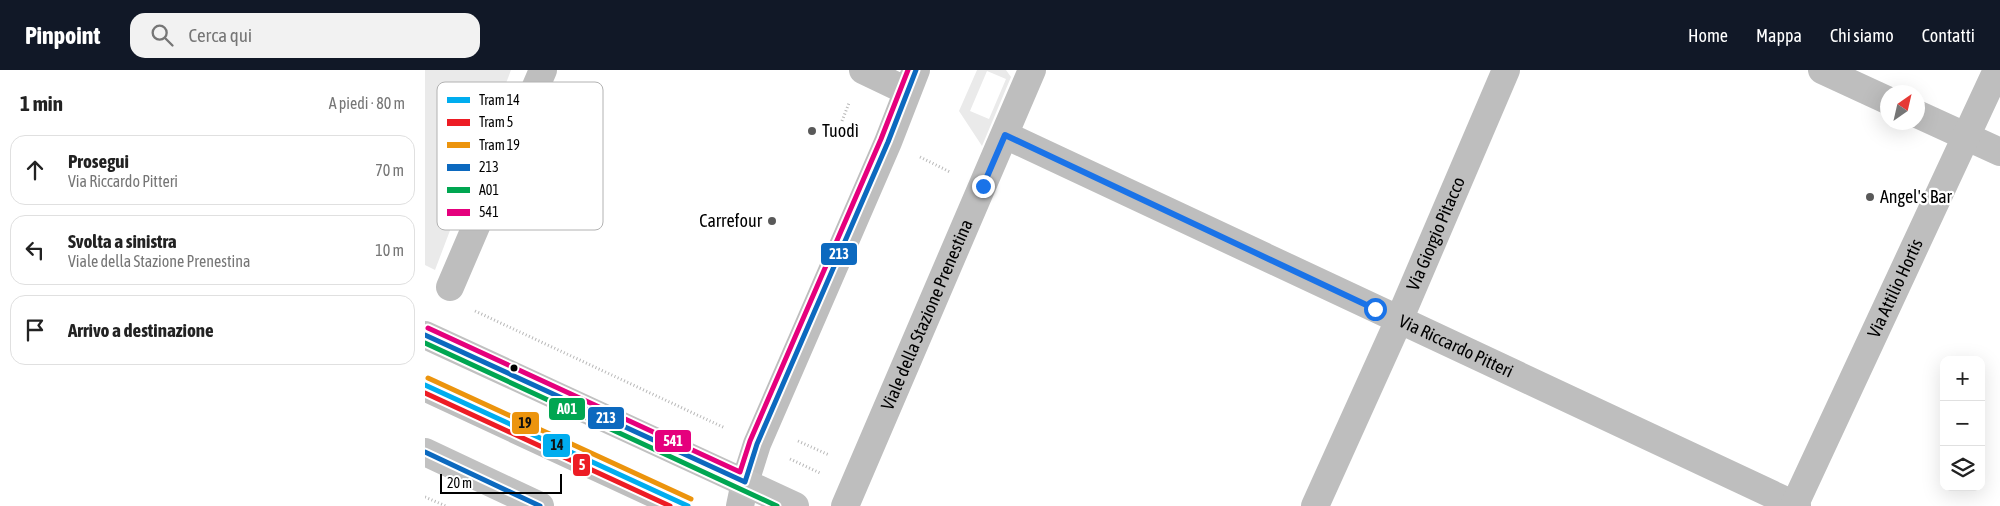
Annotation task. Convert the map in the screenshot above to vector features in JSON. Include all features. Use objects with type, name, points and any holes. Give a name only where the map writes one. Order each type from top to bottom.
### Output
[{"type":"main road","points":[[425,335],[743,494],[795,506]]},
{"type":"main road","points":[[425,452],[541,506]]},
{"type":"street","points":[[538,82],[543,70]]},
{"type":"street","points":[[743,494],[757,444],[884,151],[912,80],[863,70]]},
{"type":"street","name":"Viale della Stazione Prenestina","points":[[848,497],[1032,70]]},
{"type":"street","name":"Via Giorgio Pitacco","points":[[1315,506],[1399,320],[1506,70]]},
{"type":"street","points":[[1822,70],[1880,97]]},
{"type":"street","name":"Via Attilio Hortis","points":[[1795,506],[1997,70]]},
{"type":"street","points":[[1925,118],[2000,152]]},
{"type":"street","name":"Via Riccardo Pitteri","points":[[1005,135],[1795,506]]},
{"type":"street","points":[[450,287],[474,230]]},
{"type":"lane","points":[[425,394],[666,506]]},
{"type":"path","points":[[842,121],[850,102],[845,99]]},
{"type":"path","points":[[916,155],[957,175]]},
{"type":"path","points":[[470,308],[757,444],[848,497]]},
{"type":"path","points":[[796,440],[830,456]]},
{"type":"path","points":[[425,496],[445,506]]},
{"type":"shaded area","points":[[425,70],[511,70],[506,82],[437,82],[437,230],[450,230],[435,270],[425,265]]},
{"type":"shaded area","points":[[977,70],[1006,70],[1011,77],[982,146],[959,111]],"holes":[[[987,71],[1006,79],[989,119],[970,111]]]},
{"type":"tram line","name":"19","points":[[428,378],[691,499]]},
{"type":"tram line","name":"14","points":[[425,385],[688,506]]},
{"type":"tram line","name":"5","points":[[425,393],[670,506]]},
{"type":"transit line","name":"541","points":[[428,328],[740,472],[750,441],[881,139],[908,70]]},
{"type":"transit line","name":"213","points":[[425,335],[745,482],[757,444],[888,142],[916,70]]},
{"type":"transit line","name":"A01","points":[[425,343],[777,506]]},
{"type":"transit line","name":"213","points":[[425,452],[540,506]]},
{"type":"place","name":"Tuodì","points":[[812,131]]},
{"type":"place","name":"Angel's Bar","points":[[1870,197]]},
{"type":"place","name":"Carrefour","points":[[772,221]]},
{"type":"route","points":[[983,186],[1005,135],[1375,309]]}]
